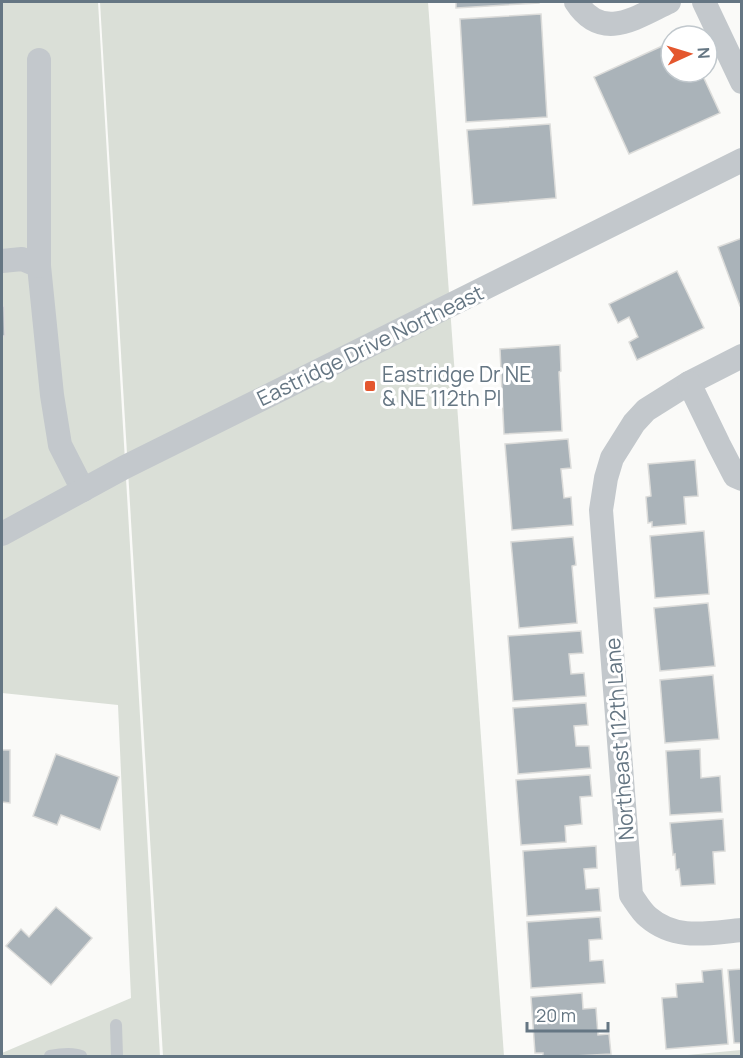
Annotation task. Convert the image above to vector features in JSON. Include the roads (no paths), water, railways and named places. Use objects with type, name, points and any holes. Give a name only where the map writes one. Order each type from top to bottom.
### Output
[{"type":"street","points":[[576,2],[591,19],[600,23],[612,24],[630,21],[669,2]]},
{"type":"street","points":[[704,2],[741,82]]},
{"type":"street","points":[[39,60],[39,266],[52,395],[60,445],[83,490]]},
{"type":"street","name":"Eastridge Drive Northeast","points":[[2,534],[136,462],[741,160]]},
{"type":"street","points":[[2,261],[22,259],[39,266]]},
{"type":"street","name":"Northeast 112th Lane","points":[[741,356],[689,383],[646,410],[634,423],[612,458],[601,510],[631,895],[646,916],[664,929],[688,935],[741,930]]},
{"type":"street","points":[[689,383],[718,445],[735,476],[741,479]]},
{"type":"lane","points":[[116,1025],[117,1056]]},
{"type":"lane","points":[[50,1056],[76,1054],[81,1056]]},
{"type":"place","name":"Eastridge Dr NE & NE 112th Pl","points":[[370,386]]}]
